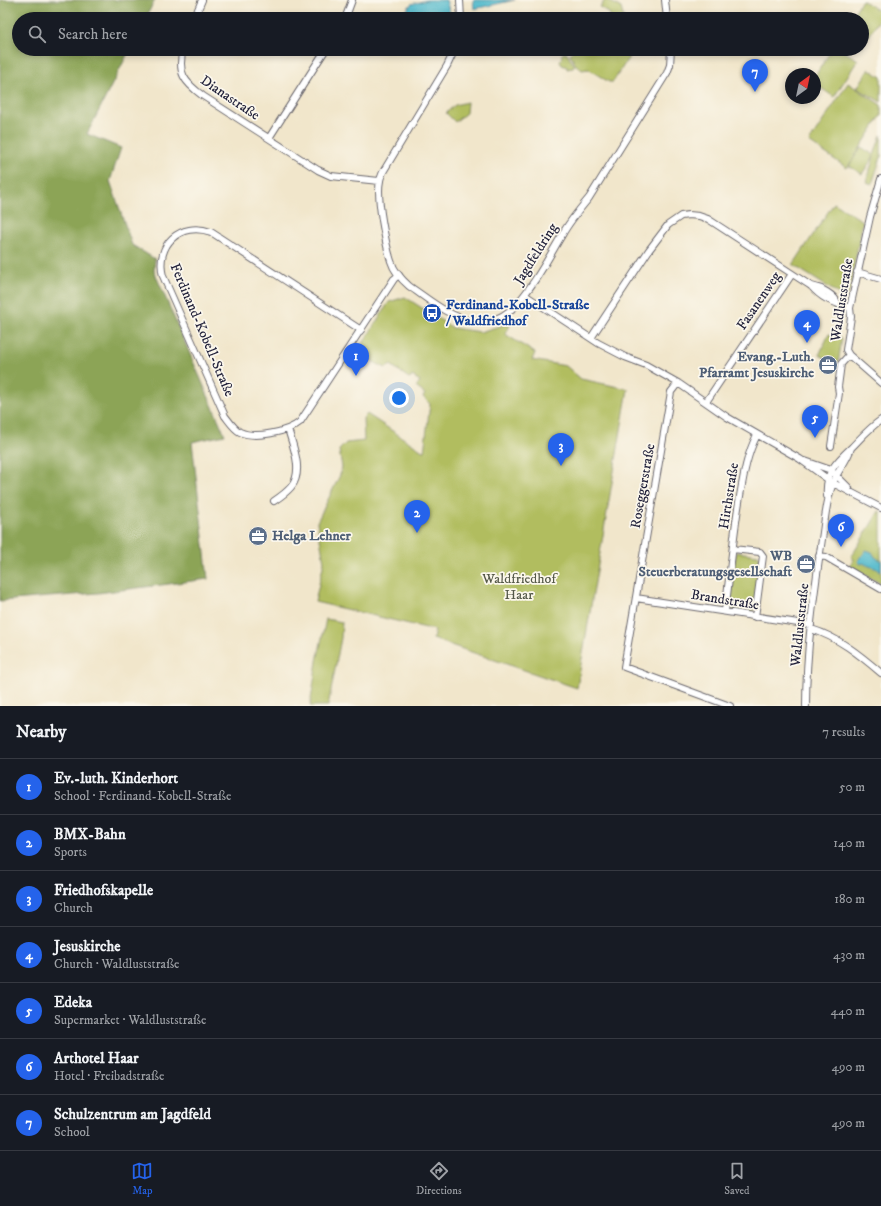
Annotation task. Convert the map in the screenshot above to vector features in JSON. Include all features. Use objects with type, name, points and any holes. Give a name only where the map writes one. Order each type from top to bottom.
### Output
[{"type":"street","points":[[197,12],[202,0]]},
{"type":"street","points":[[348,12],[352,0]]},
{"type":"street","points":[[460,0],[461,12]]},
{"type":"street","points":[[664,0],[666,12]]},
{"type":"street","name":"Dianastraße","points":[[182,56],[180,67],[187,83],[203,96],[318,170],[331,176],[380,181]]},
{"type":"street","name":"Dianastraße","points":[[269,138],[322,56]]},
{"type":"street","name":"Jagdfeldring","points":[[452,56],[388,162],[380,181],[379,195],[391,261],[399,275],[409,286],[452,314],[472,321],[491,320],[509,312],[517,305],[550,257],[576,212],[589,198],[667,73],[670,65],[671,56]]},
{"type":"street","name":"Waldluststraße","points":[[831,446],[839,393],[838,387],[841,364],[849,355],[846,350],[851,317],[850,308],[857,272],[881,179]]},
{"type":"street","points":[[591,338],[649,250],[668,225],[681,216],[689,215],[708,219],[811,286],[828,301],[850,308]]},
{"type":"street","name":"Ferdinand-Kobell-Straße","points":[[361,330],[211,232],[203,229],[191,229],[177,235],[169,241],[164,248],[161,266],[163,276],[225,416],[238,431],[249,435],[257,435],[288,429],[297,425],[303,418],[361,330],[394,279],[399,275]]},
{"type":"street","points":[[857,272],[881,279]]},
{"type":"street","name":"Fasanenweg","points":[[706,402],[792,274]]},
{"type":"street","points":[[525,294],[591,338],[625,357],[646,365],[678,382],[727,417],[832,477],[854,493],[881,508]]},
{"type":"street","points":[[849,355],[881,383]]},
{"type":"street","name":"Roseggerstraße","points":[[678,382],[671,392],[624,667],[730,706]]},
{"type":"street","points":[[832,477],[843,454],[851,448],[859,438],[881,420]]},
{"type":"street","points":[[274,501],[292,486],[297,475],[295,453],[288,429]]},
{"type":"street","name":"Hirthstraße","points":[[725,611],[744,471],[752,443],[757,435]]},
{"type":"street","name":"Waldluststraße","points":[[806,706],[806,674],[811,627],[832,477]]},
{"type":"street","points":[[733,549],[760,552],[763,556],[755,617]]},
{"type":"street","points":[[820,556],[826,557],[881,589]]},
{"type":"street","name":"Brandstraße","points":[[636,598],[725,611],[811,627],[840,642],[881,673]]},
{"type":"green space","points":[[0,0],[155,0],[149,12],[12,12],[12,56],[126,56],[87,134],[121,148],[110,181],[132,245],[155,259],[154,271],[225,435],[192,442],[208,579],[98,593],[0,601]]},
{"type":"green space","points":[[605,0],[608,0],[621,8],[622,12],[608,12],[600,7]]},
{"type":"green space","points":[[862,0],[881,12],[881,17],[869,36],[869,12],[854,12]]},
{"type":"green space","points":[[561,56],[568,56],[575,66],[567,69],[567,67],[562,65],[560,62]]},
{"type":"green space","points":[[571,56],[630,56],[613,82],[609,82],[588,69],[582,70],[575,64]]},
{"type":"green space","points":[[828,56],[851,56],[858,60],[834,97],[821,88],[820,68]]},
{"type":"green space","points":[[869,69],[881,77],[881,102],[857,88]]},
{"type":"green space","points":[[848,83],[881,105],[881,116],[847,168],[809,142]]},
{"type":"green space","points":[[467,102],[466,113],[455,122],[446,113],[455,105]]},
{"type":"green space","points":[[881,135],[881,157],[872,184],[866,182],[874,156],[862,174],[849,166],[861,147],[874,155]]},
{"type":"green space","points":[[834,203],[863,221],[849,292],[846,297],[842,296],[793,265]]},
{"type":"green space","name":"Waldfriedhof Haar","points":[[405,297],[453,328],[480,332],[506,324],[510,326],[505,334],[535,353],[532,360],[566,366],[581,379],[628,389],[577,688],[433,639],[435,630],[315,602],[324,562],[317,522],[340,475],[342,467],[339,450],[346,443],[364,441],[363,418],[367,414],[424,452],[430,404],[423,397],[425,394],[416,387],[420,381],[412,376],[410,379],[391,365],[386,368],[375,363],[358,351],[389,302]]},
{"type":"green space","points":[[829,334],[842,338],[838,364],[819,355]]},
{"type":"green space","points":[[879,511],[881,512],[881,584],[850,566],[854,559],[851,557]]},
{"type":"green space","points":[[736,552],[758,555],[760,558],[753,612],[729,608]]},
{"type":"green space","points":[[326,619],[342,622],[341,638],[328,706],[310,706],[317,661]]},
{"type":"water","points":[[427,0],[446,0],[450,12],[405,12],[411,4]]},
{"type":"water","points":[[473,0],[515,0],[474,9]]},
{"type":"water","points":[[866,550],[872,552],[875,557],[881,561],[881,571],[858,562]]},
{"type":"place","name":"Schulzentrum am Jagdfeld","points":[[755,92]]},
{"type":"place","name":"Ferdinand-Kobell-Straße / Waldfriedhof","points":[[432,313]]},
{"type":"place","name":"Jesuskirche","points":[[807,343]]},
{"type":"place","name":"Evang.-Luth. Pfarramt Jesuskirche","points":[[828,365]]},
{"type":"place","name":"Ev.-luth. Kinderhort","points":[[356,376]]},
{"type":"place","name":"Edeka","points":[[815,438]]},
{"type":"place","name":"Friedhofskapelle","points":[[561,466]]},
{"type":"place","name":"BMX-Bahn","points":[[417,533]]},
{"type":"place","name":"Helga Lehner","points":[[258,536]]},
{"type":"place","name":"Arthotel Haar","points":[[841,547]]},
{"type":"place","name":"WB Steuerberatungsgesellschaft","points":[[806,564]]}]
